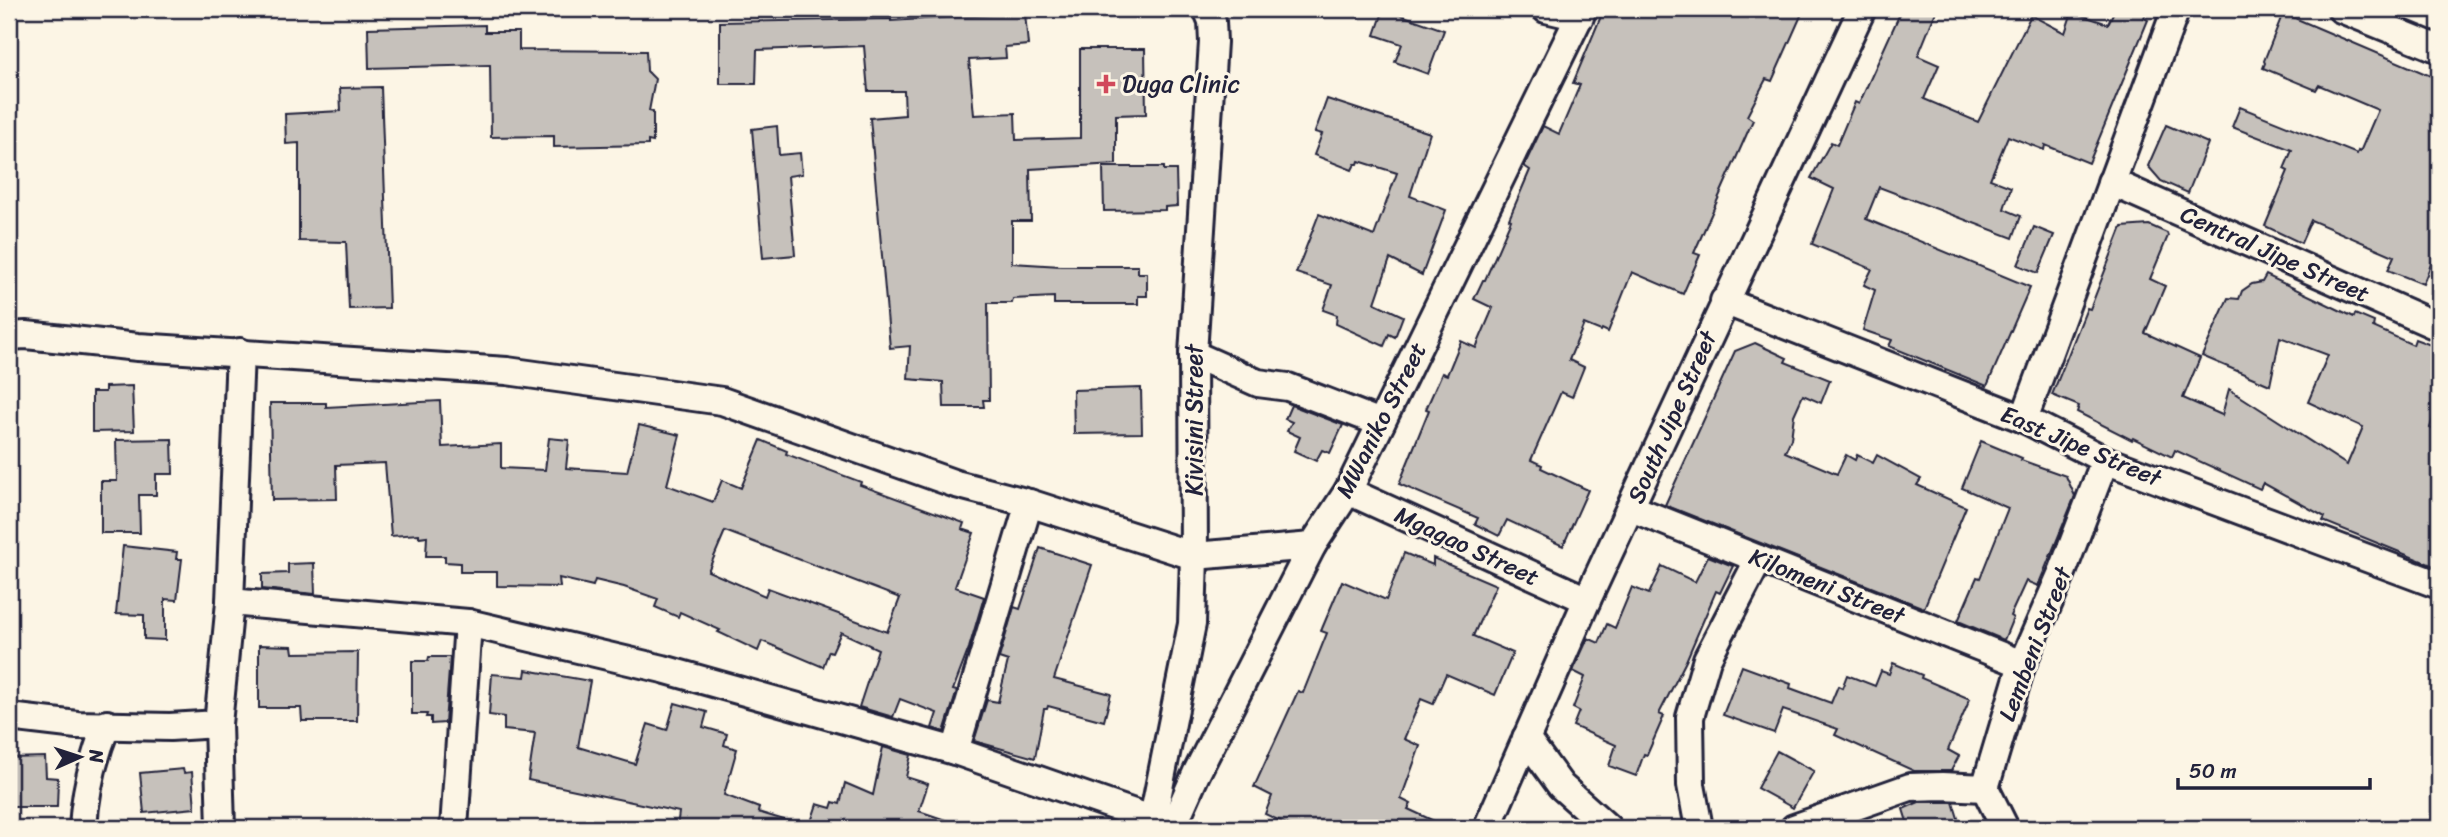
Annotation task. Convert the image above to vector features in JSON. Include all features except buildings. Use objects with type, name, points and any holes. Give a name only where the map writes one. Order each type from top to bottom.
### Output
[{"type":"street","name":"Kivisini Street","points":[[1159,826],[1192,624],[1193,354],[1213,42],[1212,21],[1207,9]]},
{"type":"street","points":[[1546,9],[1582,13]]},
{"type":"street","name":"South Jipe Street","points":[[1487,828],[1587,600],[1862,9]]},
{"type":"street","points":[[2024,419],[2176,9]]},
{"type":"street","points":[[2341,9],[2439,49]]},
{"type":"street","name":"MWaniko Street","points":[[1159,826],[1196,774],[1312,547],[1348,491],[1582,13]]},
{"type":"street","name":"Central Jipe Street","points":[[2111,182],[2439,327]]},
{"type":"street","name":"East Jipe Street","points":[[1724,301],[2024,419],[2105,460],[2439,585]]},
{"type":"street","points":[[9,336],[26,335],[138,347],[507,371],[722,401],[956,484],[1029,503],[1194,556],[1312,547]]},
{"type":"street","points":[[221,828],[218,724],[230,602],[240,352]]},
{"type":"street","points":[[1193,354],[1258,383],[1288,387],[1381,423]]},
{"type":"street","name":"Lembeni Street","points":[[1985,788],[2022,664],[2063,570],[2105,460]]},
{"type":"street","name":"Mgagao Street","points":[[1348,491],[1587,600]]},
{"type":"street","points":[[955,751],[1029,503]]},
{"type":"street","name":"Kilomeni Street","points":[[1631,508],[2022,664]]},
{"type":"street","points":[[1699,828],[1691,785],[1690,717],[1707,659],[1759,559]]},
{"type":"street","points":[[230,602],[468,623],[663,669],[955,751],[1159,826]]},
{"type":"street","points":[[454,828],[468,623]]},
{"type":"street","points":[[9,717],[78,725],[170,727],[218,724]]},
{"type":"street","points":[[83,828],[85,797],[96,750],[107,724]]},
{"type":"street","points":[[1526,738],[1561,786],[1608,828]]},
{"type":"street","points":[[1794,828],[1910,787],[1942,786],[1985,788],[2005,828]]},
{"type":"place","name":"Duga Clinic","points":[[1106,84]]}]
